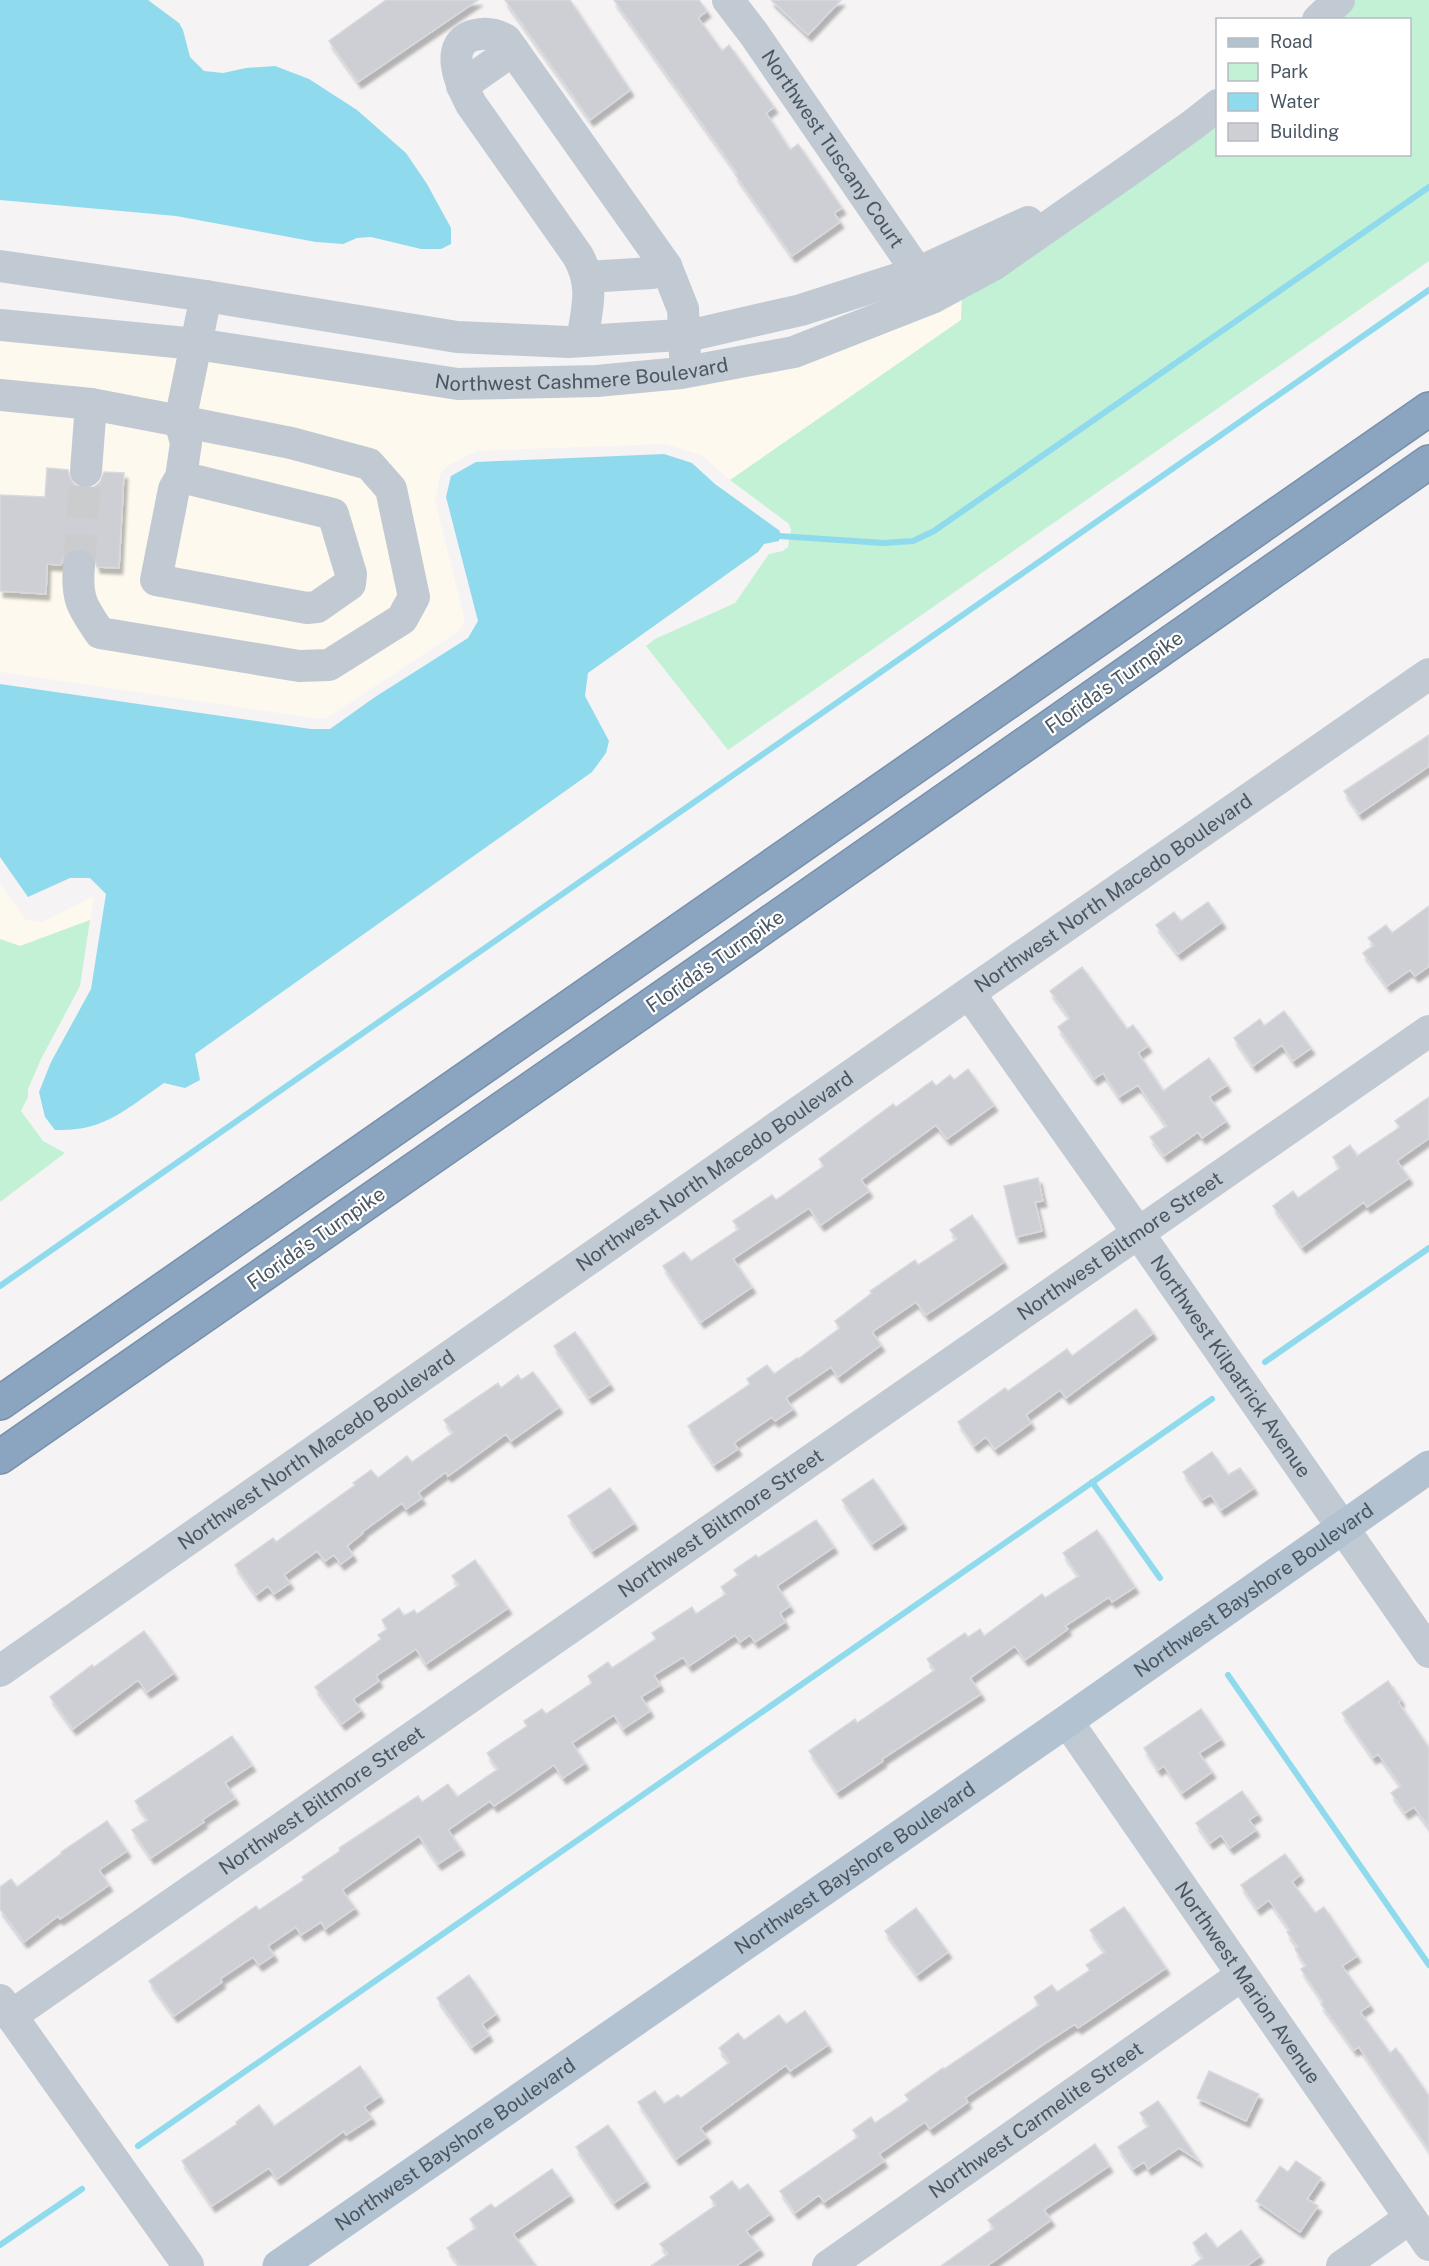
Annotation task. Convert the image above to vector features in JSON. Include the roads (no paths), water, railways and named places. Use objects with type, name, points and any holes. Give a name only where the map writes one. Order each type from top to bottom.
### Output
[{"type":"highway","points":[[0,1403],[1429,409]]},
{"type":"highway","name":"Florida's Turnpike","points":[[0,1457],[1429,462]]},
{"type":"main road","name":"Northwest Bayshore Boulevard","points":[[279,2266],[1067,1721],[1429,1467]]},
{"type":"street","name":"Northwest Tuscany Court","points":[[728,0],[927,284]]},
{"type":"street","points":[[1320,18],[1339,0]]},
{"type":"street","points":[[582,341],[589,287],[578,256],[471,104],[462,86],[513,50],[666,266],[683,309],[686,372]]},
{"type":"street","name":"Northwest Cashmere Boulevard","points":[[0,266],[206,296],[457,337],[582,341],[696,334],[927,284],[993,265],[1120,177],[1216,107]]},
{"type":"street","points":[[587,277],[652,273],[666,266]]},
{"type":"street","name":"Northwest Cashmere Boulevard","points":[[0,325],[196,344],[458,384],[597,381],[686,372],[794,352],[927,284]]},
{"type":"street","points":[[177,483],[156,580],[307,608],[317,607],[350,584],[351,574],[333,514],[177,483],[163,467],[165,436],[180,421],[206,296]]},
{"type":"street","points":[[0,395],[91,404],[291,443],[369,464],[391,489],[414,597],[402,618],[329,665],[299,666],[100,633],[83,609],[77,587],[79,566]]},
{"type":"street","points":[[86,471],[91,404]]},
{"type":"street","name":"Northwest North Macedo Boulevard","points":[[0,1671],[1429,674]]},
{"type":"street","name":"Northwest Kilpatrick Avenue","points":[[969,993],[1139,1233],[1429,1652]]},
{"type":"street","name":"Northwest Biltmore Street","points":[[6,2008],[1139,1233],[1429,1031]]},
{"type":"street","name":"Northwest Marion Avenue","points":[[1067,1721],[1429,2245]]},
{"type":"street","name":"Northwest Carmelite Street","points":[[828,2266],[1242,1975]]},
{"type":"street","points":[[6,2008],[188,2265]]},
{"type":"street","points":[[1342,2266],[1410,2218]]},
{"type":"water","points":[[0,0],[148,0],[179,23],[190,57],[204,71],[223,73],[246,68],[275,66],[309,79],[357,110],[406,153],[427,184],[451,228],[451,244],[441,249],[421,249],[371,237],[357,238],[343,244],[316,242],[176,216],[0,200]]},
{"type":"water","points":[[664,454],[692,463],[715,484],[780,531],[779,541],[764,544],[758,552],[588,673],[585,696],[609,741],[606,753],[592,772],[195,1054],[200,1080],[185,1088],[164,1083],[126,1110],[101,1123],[72,1130],[55,1130],[45,1117],[39,1092],[51,1062],[91,989],[106,894],[90,878],[70,878],[28,897],[0,857],[0,684],[311,729],[330,729],[375,697],[468,638],[478,621],[446,497],[451,476],[476,462]]},
{"type":"waterway","points":[[779,536],[884,543],[913,541],[934,531],[1429,187]]},
{"type":"waterway","points":[[0,1286],[1429,290]]},
{"type":"waterway","points":[[1265,1362],[1429,1248]]},
{"type":"waterway","points":[[138,2146],[1212,1399]]},
{"type":"waterway","points":[[1092,1482],[1160,1578]]},
{"type":"waterway","points":[[1228,1675],[1429,1965]]},
{"type":"waterway","points":[[0,2245],[82,2189]]},
{"type":"tunnel","points":[[79,566],[86,471]]}]
